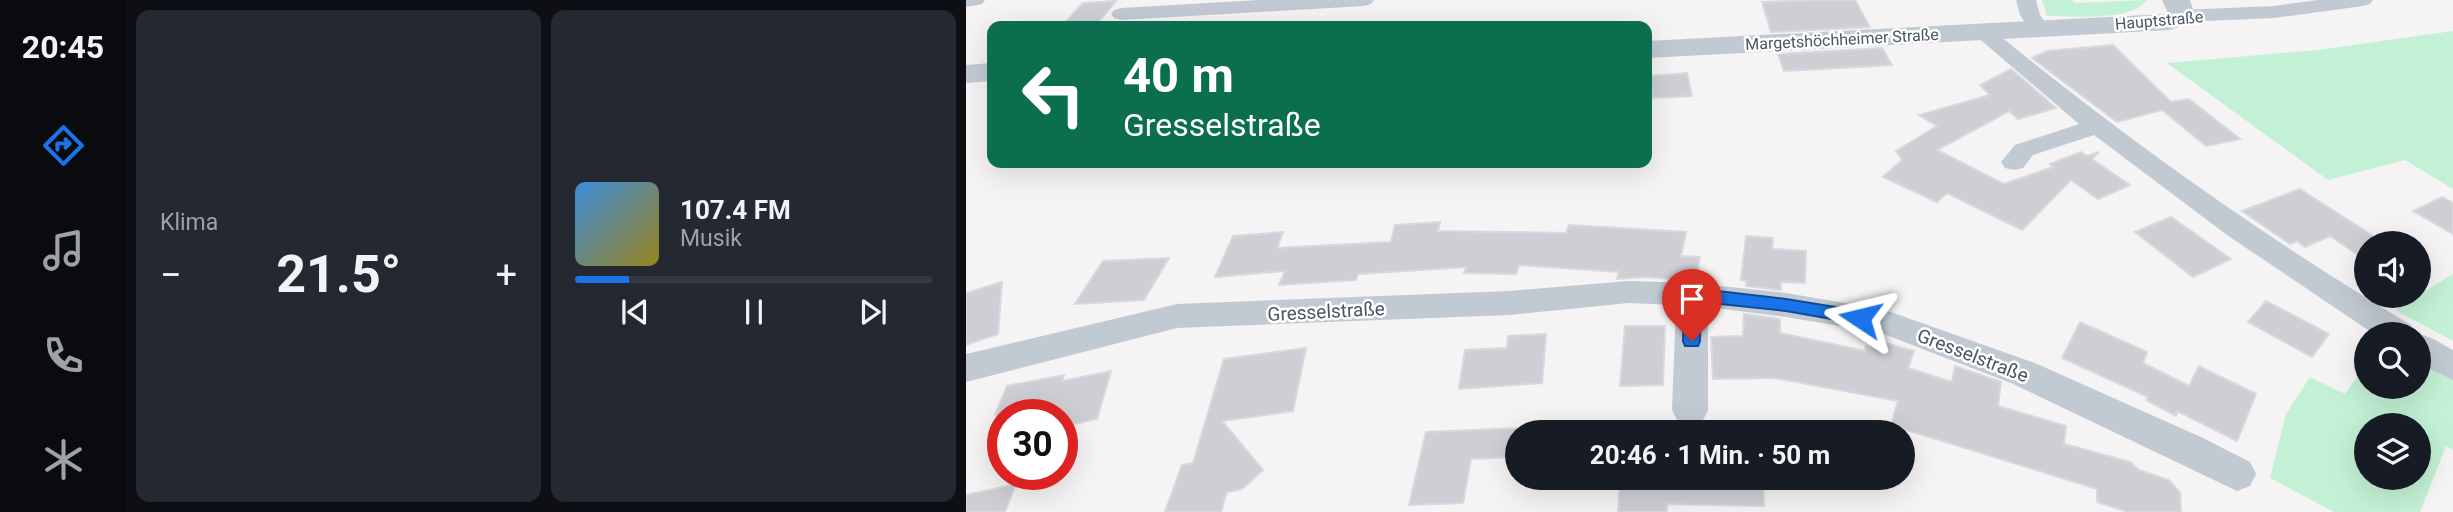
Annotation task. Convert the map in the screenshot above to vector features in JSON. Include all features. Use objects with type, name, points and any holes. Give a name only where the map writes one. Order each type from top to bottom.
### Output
[{"type":"street","points":[[966,1],[975,0]]},
{"type":"street","points":[[1121,13],[1279,2],[1364,0]]},
{"type":"street","points":[[2026,0],[2038,28]]},
{"type":"street","name":"Hauptstraße","points":[[2038,28],[2170,22],[2178,8],[2274,12],[2363,0]]},
{"type":"street","name":"Margetshöchheimer Straße","points":[[1652,50],[2038,28]]},
{"type":"street","points":[[1982,31],[2097,126],[2178,187],[2381,322]]},
{"type":"street","points":[[966,74],[987,72]]},
{"type":"street","points":[[2014,162],[2024,150],[2097,126]]},
{"type":"street","name":"Gresselstraße","points":[[966,368],[1177,316],[1509,303],[1629,292],[1692,295],[1786,305],[1885,322],[2023,373],[2190,449],[2237,474]]},
{"type":"street","points":[[1690,410],[1692,295]]},
{"type":"street","points":[[2431,354],[2453,367]]},
{"type":"green space","points":[[2042,0],[2071,0],[2075,3],[2147,0],[2128,12],[2085,17],[2047,16]]},
{"type":"green space","points":[[2453,31],[2453,189],[2405,160],[2328,180],[2167,63],[2318,50]]},
{"type":"green space","points":[[2453,274],[2453,341],[2431,329],[2431,322],[2417,322],[2395,310],[2431,308],[2431,288]]},
{"type":"green space","points":[[2431,367],[2453,380],[2453,450],[2446,446],[2431,484],[2431,413],[2354,413],[2354,490],[2429,490],[2420,512],[2334,512],[2270,478],[2286,414],[2310,377],[2345,394],[2354,382],[2354,399],[2431,399]]},
{"type":"building","points":[[1855,0],[1870,27],[1771,32],[1762,2]]},
{"type":"building","points":[[1116,1],[1099,21],[1067,21],[1083,3]]},
{"type":"building","points":[[2113,45],[2171,102],[2189,99],[2240,139],[2206,146],[2162,110],[2117,122],[2032,58],[2047,51]]},
{"type":"building","points":[[1882,48],[1892,65],[1784,71],[1778,54]]},
{"type":"building","points":[[2011,69],[2056,108],[2018,119],[2009,111],[1937,150],[2004,184],[2053,167],[2050,164],[2081,152],[2087,156],[2099,152],[2092,159],[2130,185],[2098,199],[2071,180],[2022,230],[1947,193],[1937,202],[1883,177],[1902,160],[1896,151],[1937,126],[1919,115],[1990,95],[1980,85]]},
{"type":"building","points":[[1687,73],[1692,96],[1653,98],[1652,76]]},
{"type":"building","points":[[2300,189],[2365,231],[2354,231],[2354,252],[2330,236],[2305,247],[2297,241],[2290,244],[2242,211]]},
{"type":"building","points":[[2442,197],[2453,203],[2453,234],[2413,211]]},
{"type":"building","points":[[2171,217],[2231,259],[2193,277],[2135,232]]},
{"type":"building","points":[[1440,222],[1438,231],[1566,233],[1569,225],[1686,232],[1681,256],[1700,257],[1695,281],[1646,277],[1617,279],[1619,272],[1519,265],[1516,274],[1464,273],[1466,267],[1358,274],[1356,280],[1279,285],[1285,271],[1215,277],[1233,236],[1283,232],[1277,248],[1391,242],[1395,225]]},
{"type":"building","points":[[1746,236],[1773,238],[1772,249],[1806,251],[1805,283],[1781,282],[1781,290],[1746,286],[1747,281],[1741,280]]},
{"type":"building","points":[[1169,258],[1144,300],[1075,304],[1103,261]]},
{"type":"building","points":[[1002,282],[998,334],[966,345],[966,293]]},
{"type":"building","points":[[2266,301],[2329,334],[2312,357],[2248,322]]},
{"type":"building","points":[[1744,314],[1780,319],[1780,333],[1865,351],[1866,346],[1879,349],[1881,342],[1914,351],[1908,368],[1952,382],[1955,366],[2001,382],[1998,406],[2066,426],[2064,444],[2130,462],[2139,470],[2169,480],[2180,493],[2181,512],[2128,512],[2097,502],[2097,489],[1915,432],[1915,420],[1892,420],[1898,401],[1775,378],[1713,379],[1711,337],[1743,336]]},
{"type":"building","points":[[2080,322],[2147,352],[2143,363],[2189,386],[2199,366],[2256,394],[2237,441],[2177,411],[2176,416],[2146,400],[2148,397],[2062,358]]},
{"type":"building","points":[[1625,326],[1665,326],[1663,385],[1620,386]]},
{"type":"building","points":[[1546,334],[1542,383],[1459,389],[1465,350],[1507,348],[1508,336]]},
{"type":"building","points":[[1306,348],[1293,411],[1222,421],[1263,470],[1242,489],[1227,492],[1221,512],[1165,512],[1182,465],[1193,463],[1224,359]]},
{"type":"building","points":[[1111,371],[1097,419],[1078,423],[1078,399],[1002,399],[1007,386],[1064,375],[1062,381]]},
{"type":"building","points":[[1505,429],[1505,457],[1471,459],[1463,503],[1409,505],[1426,432]]},
{"type":"building","points":[[989,490],[1014,490],[1005,512],[966,512],[966,495]]},
{"type":"building","points":[[1619,490],[1763,490],[1764,506],[1667,504],[1667,512],[1618,512]]},
{"type":"route","points":[[1692,341],[1692,295],[1786,305],[1860,318]]}]
